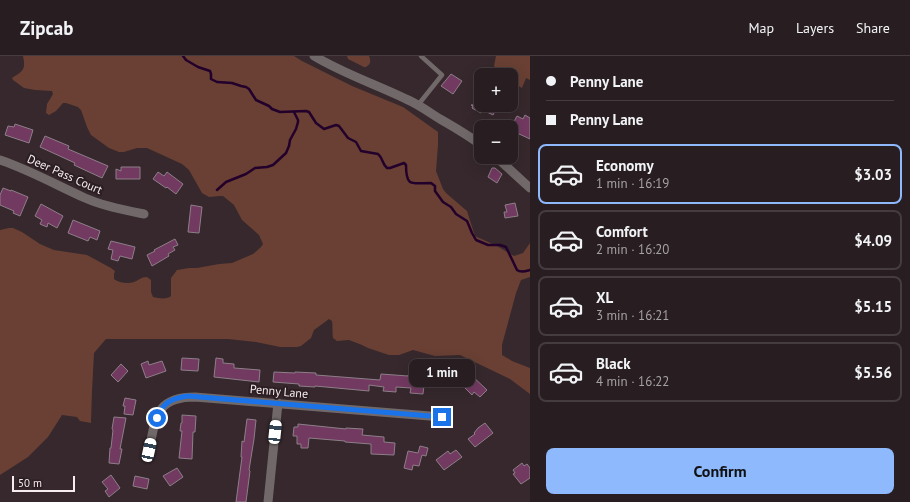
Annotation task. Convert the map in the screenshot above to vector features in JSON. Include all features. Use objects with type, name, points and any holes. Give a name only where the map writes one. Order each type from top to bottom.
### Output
[{"type":"street","points":[[314,56],[349,74],[418,105],[474,140]]},
{"type":"street","name":"Deer Pass Court","points":[[0,160],[29,171],[85,198],[114,208],[144,214]]},
{"type":"street","points":[[504,164],[530,188]]},
{"type":"street","name":"Penny Lane","points":[[149,450],[159,411],[163,406],[174,399],[181,397],[195,396],[442,417]]},
{"type":"street","points":[[268,502],[278,403]]},
{"type":"lane","points":[[418,105],[442,74],[421,56]]},
{"type":"shaded area","points":[[23,56],[294,56],[352,86],[403,107],[438,132],[436,171],[446,193],[467,211],[475,236],[514,256],[523,253],[530,243],[530,277],[521,280],[516,293],[502,345],[502,355],[512,361],[530,368],[530,394],[510,379],[460,355],[435,356],[413,350],[399,355],[389,355],[349,340],[337,341],[333,338],[332,321],[329,319],[314,330],[311,338],[301,346],[297,347],[280,347],[256,342],[228,339],[106,339],[94,353],[91,423],[80,421],[77,417],[62,415],[48,437],[28,457],[0,475],[0,230],[13,228],[40,244],[54,250],[87,255],[115,271],[114,279],[124,283],[132,283],[147,277],[151,280],[151,292],[153,297],[162,298],[171,296],[171,278],[177,270],[232,263],[253,254],[263,244],[259,235],[242,220],[234,205],[223,196],[209,197],[202,193],[189,170],[182,164],[147,148],[137,148],[119,152],[109,148],[91,135],[81,110],[78,107],[63,103],[56,111],[49,115],[46,113],[47,104],[53,94],[52,91],[24,88],[12,78],[23,70]]},
{"type":"shaded area","points":[[347,56],[369,56],[369,65],[364,67],[348,59]]},
{"type":"shaded area","points":[[496,56],[530,56],[530,80],[526,78],[522,88],[518,85],[518,68],[496,68],[494,66]]},
{"type":"building","points":[[451,74],[462,81],[453,94],[441,86]]},
{"type":"building","points":[[487,112],[494,112],[493,115]]},
{"type":"building","points":[[525,115],[530,118],[530,139],[518,133],[518,120],[515,120],[517,116],[523,119]]},
{"type":"building","points":[[15,124],[33,130],[29,143],[5,135],[8,126],[14,127]]},
{"type":"building","points":[[45,136],[69,146],[68,149],[108,166],[102,178],[74,165],[75,163],[40,147]]},
{"type":"building","points":[[121,167],[140,167],[140,179],[116,179],[116,169],[121,171]]},
{"type":"building","points":[[492,168],[495,168],[502,174],[497,183],[488,177]]},
{"type":"building","points":[[158,172],[164,176],[167,172],[183,184],[176,194],[153,179]]},
{"type":"building","points":[[3,188],[28,197],[20,216],[13,213],[14,211],[0,205],[0,195]]},
{"type":"building","points":[[515,203],[518,216],[505,218],[504,212],[507,212],[505,205]]},
{"type":"building","points":[[41,204],[63,216],[57,228],[48,223],[47,227],[40,224],[42,220],[35,216]]},
{"type":"building","points":[[191,205],[202,207],[199,233],[188,232]]},
{"type":"building","points":[[73,220],[100,231],[97,240],[90,237],[88,241],[68,233]]},
{"type":"building","points":[[175,239],[178,245],[173,247],[175,250],[168,254],[169,256],[152,266],[147,255]]},
{"type":"building","points":[[111,241],[135,247],[132,259],[120,256],[118,261],[111,259],[113,250],[108,249]]},
{"type":"building","points":[[182,358],[199,359],[198,371],[181,370]]},
{"type":"building","points":[[216,358],[223,359],[223,363],[234,364],[234,368],[260,370],[259,382],[214,377]]},
{"type":"building","points":[[148,361],[149,365],[162,361],[166,371],[146,378],[141,364]]},
{"type":"building","points":[[121,364],[128,371],[118,382],[111,375]]},
{"type":"building","points":[[436,368],[451,370],[450,387],[438,386],[438,382],[434,381]]},
{"type":"building","points":[[274,372],[316,373],[316,375],[380,380],[381,374],[425,377],[423,394],[410,393],[411,388],[396,387],[396,392],[383,391],[384,387],[369,385],[369,391],[299,386],[299,384],[273,382]]},
{"type":"building","points":[[470,374],[487,390],[480,397],[474,392],[472,395],[461,384]]},
{"type":"building","points":[[125,398],[136,400],[133,415],[124,414],[125,406],[123,406]]},
{"type":"building","points":[[182,415],[196,416],[195,432],[193,432],[192,459],[179,458]]},
{"type":"building","points":[[114,417],[126,418],[120,449],[122,449],[119,464],[109,463]]},
{"type":"building","points":[[247,419],[256,420],[246,502],[236,502],[242,457],[242,441],[244,442]]},
{"type":"building","points":[[485,423],[493,433],[475,447],[468,439]]},
{"type":"building","points":[[298,424],[346,429],[363,429],[362,435],[384,437],[384,442],[395,443],[394,455],[371,454],[371,444],[309,438],[308,448],[301,448],[301,444],[297,444],[297,436],[293,436],[294,427],[298,427]]},
{"type":"building","points":[[420,446],[428,448],[426,456],[422,455],[419,466],[413,465],[412,470],[404,468],[408,451],[418,453]]},
{"type":"building","points":[[456,450],[462,457],[444,470],[436,460],[448,451],[450,454]]},
{"type":"building","points":[[522,463],[524,466],[527,464],[530,468],[530,478],[521,484],[513,474],[515,473],[513,470]]},
{"type":"building","points":[[177,468],[183,477],[170,486],[163,476]]},
{"type":"building","points":[[111,475],[120,488],[109,497],[105,491],[108,489],[102,482]]},
{"type":"building","points":[[135,476],[149,479],[147,489],[133,486]]},
{"type":"waterway","points":[[183,56],[186,60],[198,67],[210,71],[211,79],[217,82],[232,83],[246,87],[256,100],[272,109],[280,112],[309,112],[316,123],[324,129],[336,125],[339,126],[348,138],[356,142],[361,151],[378,154],[387,168],[404,163],[406,165],[407,178],[409,181],[411,183],[431,183],[435,186],[435,191],[443,202],[451,207],[456,214],[467,221],[476,240],[488,245],[500,245],[506,247],[517,270],[522,272],[530,270]]},
{"type":"waterway","points":[[217,190],[226,182],[246,174],[255,168],[273,165],[286,153],[298,122],[294,112]]},
{"type":"route","points":[[157,418],[159,411],[168,402],[188,396],[442,417]]}]
